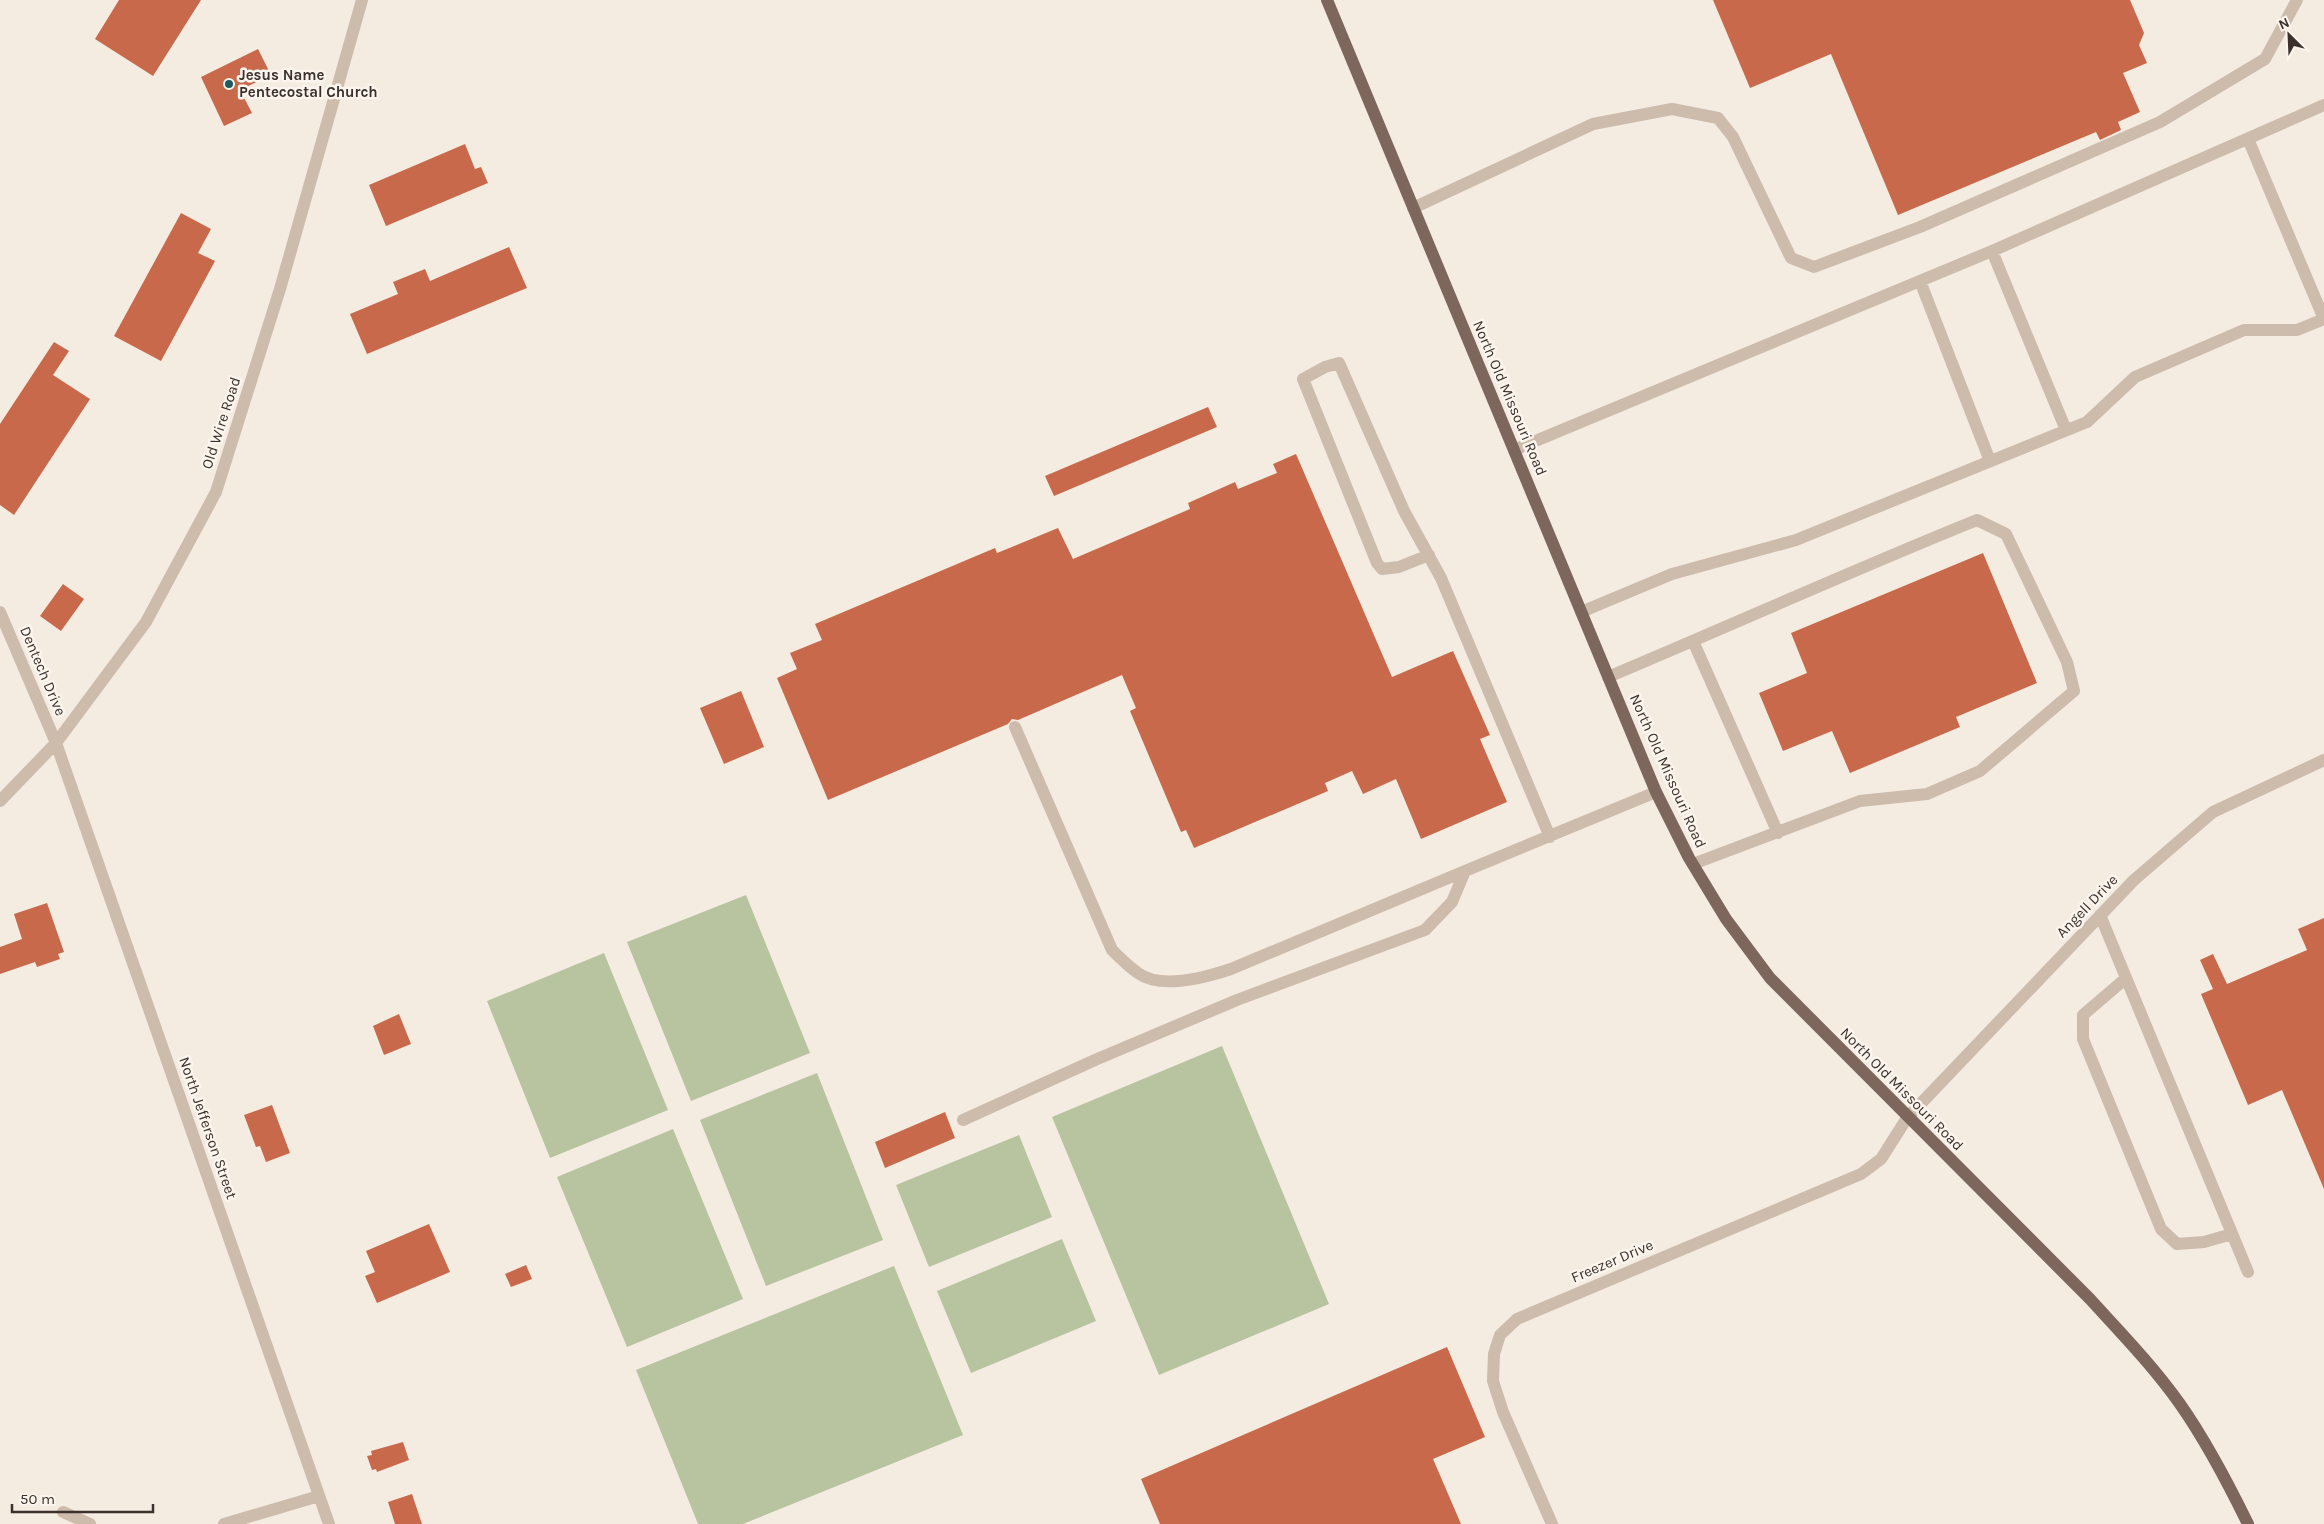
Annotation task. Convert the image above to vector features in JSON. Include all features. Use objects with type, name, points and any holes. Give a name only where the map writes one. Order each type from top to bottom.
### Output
[{"type":"main road","name":"North Old Missouri Road","points":[[1327,0],[1656,792],[1693,864],[1726,919],[1770,978],[1907,1118],[2090,1299],[2136,1349],[2180,1404],[2248,1524]]},
{"type":"street","name":"Old Wire Road","points":[[0,801],[56,743],[146,622],[216,492],[280,289],[362,0]]},
{"type":"street","points":[[1413,208],[1593,124],[1672,110],[1718,118],[1733,137],[1791,258],[1814,267],[1920,227],[2160,122],[2265,59],[2297,0]]},
{"type":"street","points":[[1514,450],[1992,251],[2324,105]]},
{"type":"street","points":[[1581,612],[1672,574],[1796,540],[2087,422],[2135,377],[2244,330],[2297,330],[2324,319],[2248,139]]},
{"type":"street","points":[[1992,251],[2066,430]]},
{"type":"street","points":[[1920,281],[1990,461]]},
{"type":"street","points":[[1428,555],[1399,567],[1382,569],[1377,563],[1304,379],[1325,367],[1339,363],[1404,512],[1441,578],[1550,837]]},
{"type":"street","points":[[1608,677],[1693,642],[1867,564],[1977,520],[2006,534],[2067,662],[2074,691],[1980,771],[1927,794],[1860,801],[1693,864]]},
{"type":"street","name":"Dentech Drive","points":[[0,612],[56,743]]},
{"type":"street","points":[[1693,642],[1778,832]]},
{"type":"street","points":[[1015,727],[1112,950],[1140,975],[1167,982],[1199,980],[1232,969],[1656,792]]},
{"type":"street","name":"North Jefferson Street","points":[[56,743],[329,1524]]},
{"type":"street","name":"Angell Drive","points":[[1907,1118],[2134,880],[2213,812],[2324,760]]},
{"type":"street","points":[[962,1120],[1095,1060],[1237,1000],[1425,930],[1452,902],[1465,871]]},
{"type":"street","points":[[2100,915],[2248,1272]]},
{"type":"street","points":[[2125,979],[2083,1015],[2082,1039],[2160,1230],[2177,1244],[2204,1242],[2232,1234]]},
{"type":"street","name":"Freezer Drive","points":[[1552,1524],[1503,1412],[1493,1381],[1494,1354],[1500,1335],[1517,1319],[1861,1174],[1881,1159],[1907,1118]]},
{"type":"street","points":[[224,1524],[320,1496]]},
{"type":"street","points":[[62,1512],[90,1524]]},
{"type":"green space","points":[[746,895],[810,1053],[691,1101],[627,942]]},
{"type":"green space","points":[[604,953],[668,1110],[550,1158],[487,1001]]},
{"type":"green space","points":[[1222,1046],[1329,1304],[1159,1375],[1052,1117]]},
{"type":"green space","points":[[817,1073],[883,1240],[766,1286],[700,1120]]},
{"type":"green space","points":[[673,1129],[743,1299],[627,1347],[557,1177]]},
{"type":"green space","points":[[1019,1135],[1052,1217],[929,1267],[896,1185]]},
{"type":"green space","points":[[1062,1239],[1096,1321],[971,1373],[937,1291]]},
{"type":"green space","points":[[894,1266],[963,1435],[743,1524],[698,1524],[636,1370]]},
{"type":"building","points":[[119,0],[201,0],[153,76],[95,39]]},
{"type":"building","points":[[1713,0],[2130,0],[2144,33],[2139,45],[2147,63],[2123,73],[2140,112],[2118,122],[2121,130],[2100,140],[2096,132],[1898,215],[1831,54],[1750,88]]},
{"type":"building","name":"Jesus Name Pentecostal Church","points":[[258,49],[271,75],[240,90],[252,113],[224,126],[201,77]]},
{"type":"building","points":[[465,144],[475,169],[481,167],[488,183],[386,226],[369,185]]},
{"type":"building","points":[[181,213],[211,229],[198,253],[215,261],[161,361],[114,336]]},
{"type":"building","points":[[509,247],[527,288],[367,354],[350,314],[398,294],[393,282],[425,269],[430,281]]},
{"type":"building","points":[[54,342],[69,351],[53,375],[90,399],[14,515],[0,505],[0,424]]},
{"type":"building","points":[[1208,407],[1217,427],[1054,496],[1045,476]]},
{"type":"building","points":[[1296,454],[1392,677],[1453,651],[1490,735],[1480,739],[1507,802],[1421,839],[1396,779],[1363,794],[1352,771],[1325,783],[1328,791],[1194,848],[1186,830],[1181,832],[1130,711],[1136,708],[1122,675],[1018,720],[1012,719],[1008,724],[828,800],[777,678],[797,669],[790,653],[822,640],[815,624],[995,548],[997,553],[1058,528],[1073,559],[1190,509],[1188,503],[1235,482],[1238,489],[1277,473],[1273,464]]},
{"type":"building","points":[[1983,553],[2037,683],[1956,717],[1960,727],[1850,773],[1832,731],[1783,751],[1759,693],[1807,673],[1791,633]]},
{"type":"building","points":[[63,584],[84,599],[61,631],[40,616]]},
{"type":"building","points":[[741,691],[764,747],[724,764],[700,708]]},
{"type":"building","points":[[47,903],[64,952],[58,954],[60,959],[37,967],[35,962],[0,974],[0,947],[22,939],[14,914]]},
{"type":"building","points":[[2324,918],[2324,1189],[2282,1090],[2248,1105],[2201,994],[2213,989],[2200,960],[2213,954],[2227,984],[2307,950],[2298,929]]},
{"type":"building","points":[[399,1014],[411,1044],[384,1055],[373,1026]]},
{"type":"building","points":[[272,1105],[290,1153],[266,1162],[260,1146],[256,1147],[244,1115]]},
{"type":"building","points":[[945,1112],[955,1138],[885,1168],[875,1142]]},
{"type":"building","points":[[429,1224],[450,1272],[377,1303],[365,1276],[375,1272],[366,1251]]},
{"type":"building","points":[[526,1265],[532,1279],[511,1287],[505,1274]]},
{"type":"building","points":[[1447,1347],[1485,1437],[1433,1459],[1461,1524],[1160,1524],[1141,1479]]},
{"type":"building","points":[[403,1442],[409,1460],[377,1472],[376,1469],[372,1470],[367,1456],[372,1455],[371,1451]]},
{"type":"building","points":[[412,1494],[422,1524],[395,1524],[388,1502]]},
{"type":"place","name":"Jesus Name Pentecostal Church","points":[[229,84]]}]
